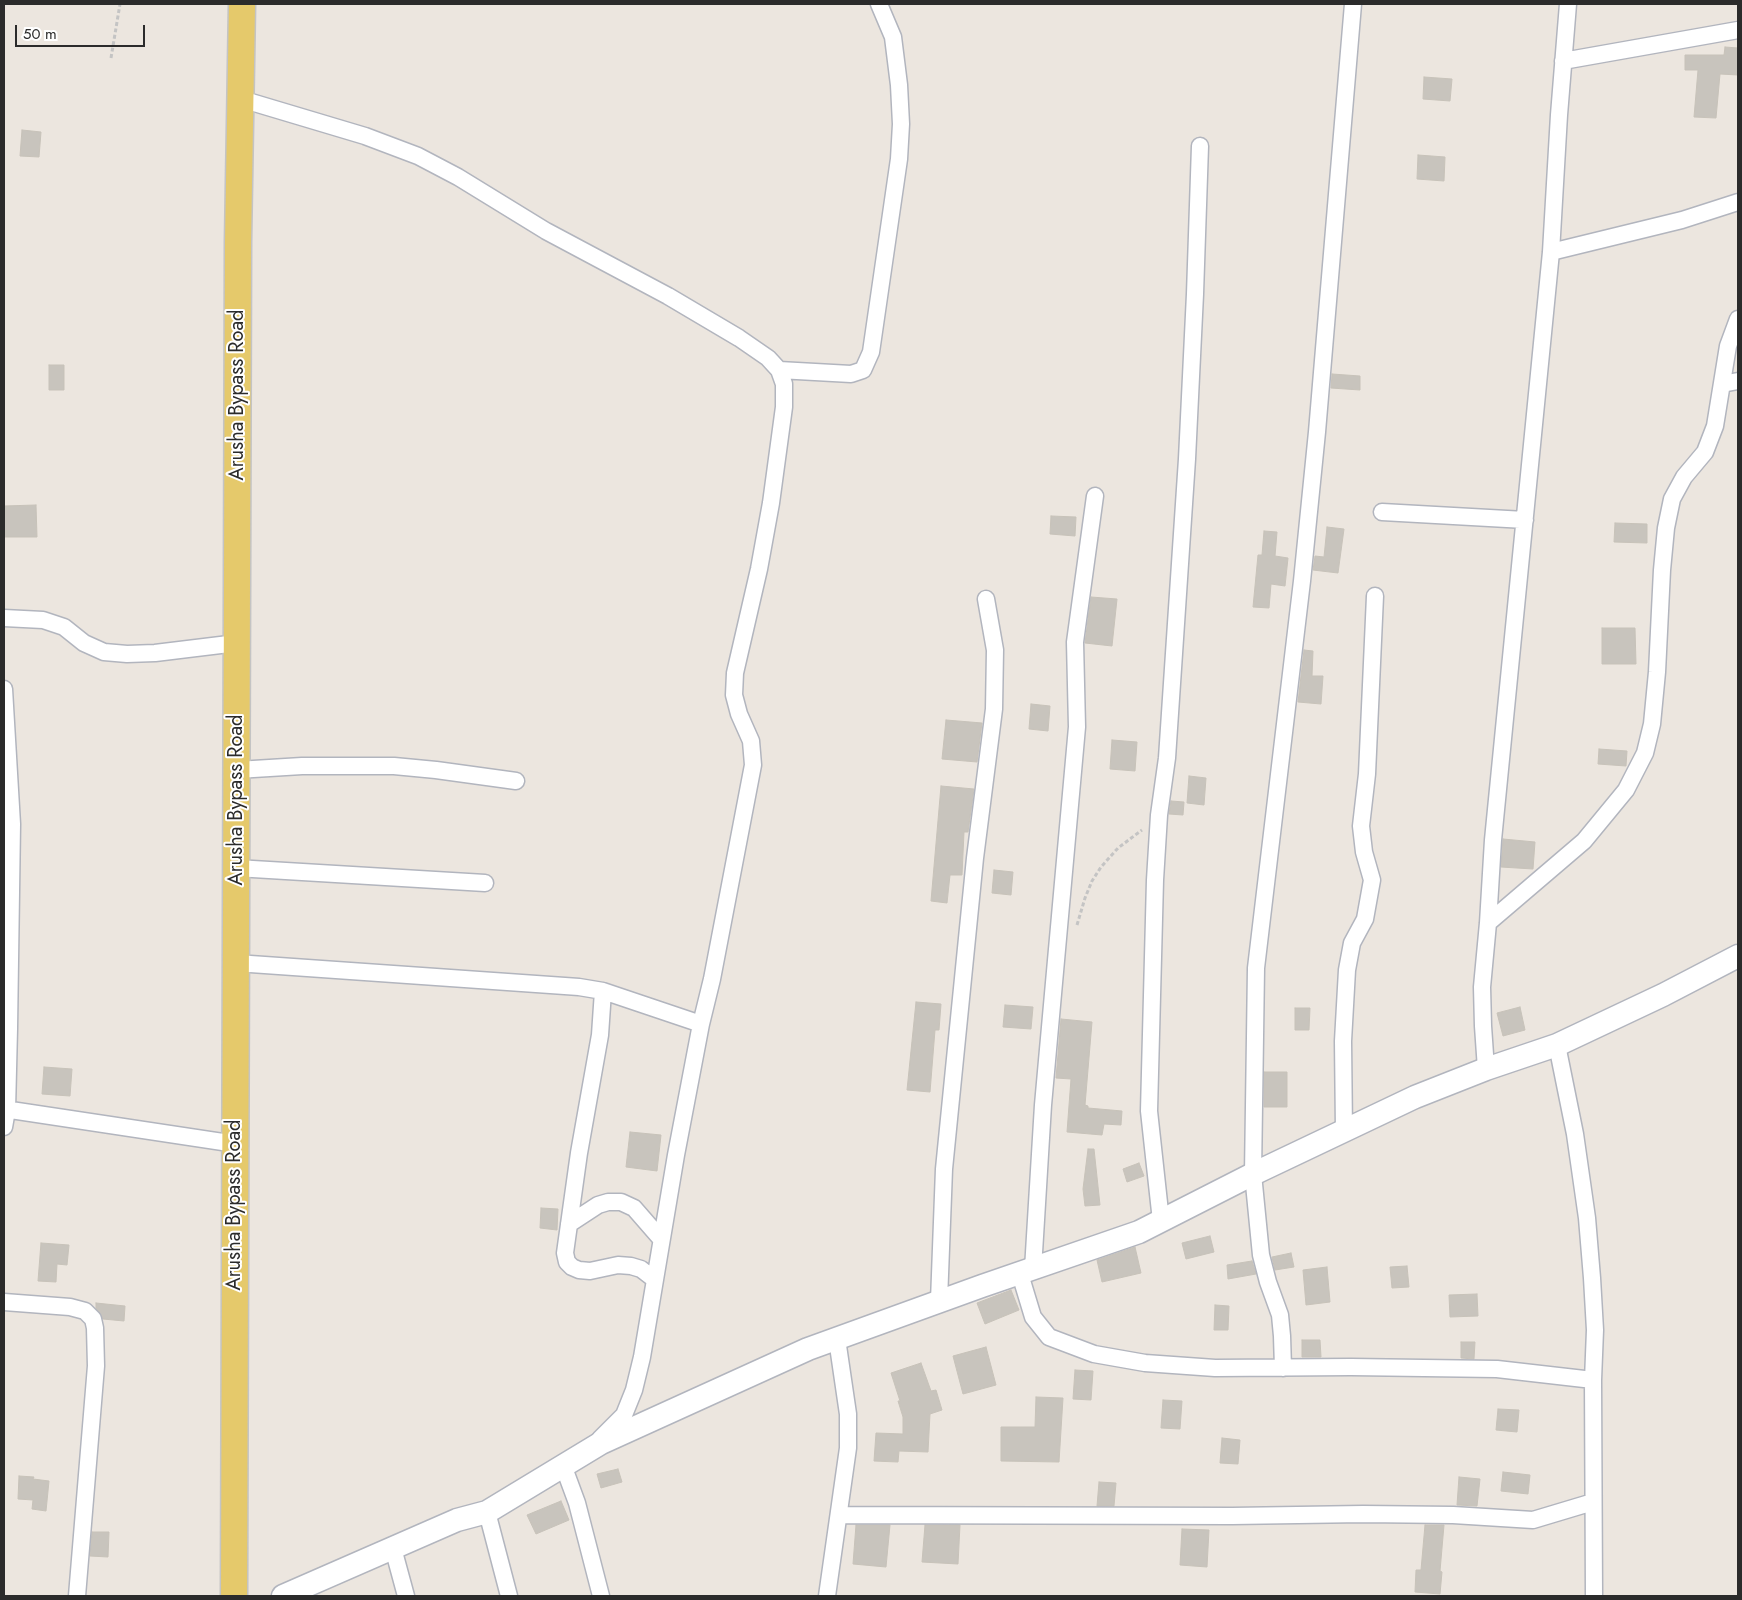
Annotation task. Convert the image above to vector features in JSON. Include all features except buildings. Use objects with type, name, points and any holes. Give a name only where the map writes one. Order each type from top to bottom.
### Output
[{"type":"main road","name":"Arusha Bypass Road","points":[[234,1596],[238,242],[242,4]]},
{"type":"street","points":[[779,370],[851,374],[863,370],[871,352],[899,159],[901,124],[894,37],[880,4]]},
{"type":"street","points":[[1283,1368],[1280,1316],[1261,1255],[1253,1174],[1256,968],[1301,590],[1316,442],[1353,4]]},
{"type":"street","points":[[1486,1069],[1482,987],[1493,840],[1552,252],[1568,4]]},
{"type":"street","points":[[1563,61],[1738,30]]},
{"type":"street","points":[[241,99],[365,136],[418,156],[458,177],[546,231],[676,301],[768,358],[779,370],[784,384],[784,407],[773,494],[759,568],[735,672],[734,696],[739,714],[751,741],[753,765],[712,979],[701,1024],[661,1239],[642,1357],[634,1390],[624,1415],[592,1448]]},
{"type":"street","points":[[1161,1221],[1149,1111],[1156,880],[1160,815],[1167,758],[1187,458],[1200,146]]},
{"type":"street","points":[[1552,252],[1682,220],[1738,202]]},
{"type":"street","points":[[1488,922],[1584,842],[1626,790],[1645,753],[1652,724],[1657,672],[1662,570],[1666,528],[1672,499],[1684,477],[1705,452],[1716,426],[1730,382],[1728,346],[1738,319]]},
{"type":"street","points":[[1095,496],[1075,642],[1077,727],[1026,1272],[1033,1318],[1049,1337],[1094,1354],[1144,1363],[1198,1367],[1497,1369],[1593,1380]]},
{"type":"street","points":[[1382,512],[1525,520]]},
{"type":"street","points":[[1344,1132],[1343,1041],[1347,970],[1352,943],[1365,919],[1372,880],[1364,852],[1362,826],[1368,774],[1375,596]]},
{"type":"street","points":[[939,1302],[944,1169],[975,858],[994,709],[995,650],[986,599]]},
{"type":"street","points":[[4,618],[43,620],[64,627],[84,643],[104,652],[127,654],[155,653],[237,643]]},
{"type":"street","points":[[4,689],[12,824],[4,1127]]},
{"type":"street","points":[[237,770],[302,766],[394,766],[516,781]]},
{"type":"street","points":[[236,868],[485,882]]},
{"type":"street","points":[[283,1596],[457,1520],[487,1512],[592,1448],[808,1349],[1139,1232],[1253,1174],[1415,1097],[1486,1069],[1558,1045],[1663,995],[1738,956]]},
{"type":"street","points":[[236,963],[551,984],[603,990],[701,1024]]},
{"type":"street","points":[[603,990],[600,1035],[579,1153],[565,1253],[567,1262],[572,1267],[590,1271],[618,1265],[630,1266],[641,1269],[654,1279]]},
{"type":"street","points":[[1558,1045],[1575,1134],[1587,1218],[1592,1278],[1594,1322],[1594,1596]]},
{"type":"street","points":[[5,1109],[236,1144]]},
{"type":"street","points":[[569,1224],[598,1205],[608,1202],[621,1202],[634,1208],[661,1239]]},
{"type":"street","points":[[4,1302],[70,1307],[85,1311],[93,1319],[96,1366],[77,1596]]},
{"type":"street","points":[[828,1596],[848,1448],[848,1414],[837,1339]]},
{"type":"street","points":[[563,1466],[577,1503],[601,1596]]},
{"type":"street","points":[[839,1515],[1212,1516],[1454,1514],[1533,1520],[1593,1502]]},
{"type":"street","points":[[487,1512],[509,1596]]},
{"type":"street","points":[[393,1548],[406,1596]]},
{"type":"path","points":[[111,58],[120,4]]},
{"type":"path","points":[[1076,928],[1085,898],[1092,881],[1101,867],[1118,848],[1160,815]]}]
